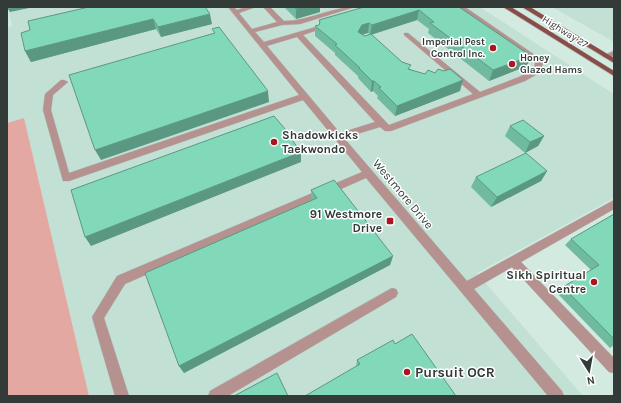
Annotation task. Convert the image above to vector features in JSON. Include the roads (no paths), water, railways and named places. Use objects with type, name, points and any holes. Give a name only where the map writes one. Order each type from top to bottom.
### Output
[{"type":"main road","name":"Highway 27","points":[[506,7],[614,74]]},
{"type":"main road","name":"Highway 27","points":[[525,7],[614,61]]},
{"type":"street","points":[[233,9],[253,7]]},
{"type":"street","points":[[266,7],[282,23]]},
{"type":"street","points":[[251,31],[282,23],[298,23],[352,7]]},
{"type":"street","points":[[298,34],[388,129],[522,79],[538,70],[539,62],[461,7]]},
{"type":"street","name":"Westmore Drive","points":[[233,9],[368,173],[557,396]]},
{"type":"street","points":[[263,46],[336,22]]},
{"type":"street","points":[[406,34],[479,95]]},
{"type":"street","points":[[606,56],[614,53]]},
{"type":"street","points":[[64,82],[49,94],[46,110],[66,178],[305,96]]},
{"type":"street","points":[[339,137],[381,123]]},
{"type":"street","points":[[122,396],[98,317],[121,280],[368,173]]},
{"type":"street","points":[[465,288],[514,262],[614,204]]},
{"type":"street","points":[[514,262],[614,367]]},
{"type":"street","points":[[215,396],[392,293]]},
{"type":"place","name":"Imperial Pest Control Inc.","points":[[493,48]]},
{"type":"place","name":"Honey Glazed Hams","points":[[512,64]]},
{"type":"place","name":"Shadowkicks Taekwondo","points":[[274,142]]},
{"type":"place","name":"91 Westmore Drive","points":[[390,221]]},
{"type":"place","name":"Sikh Spiritual Centre","points":[[594,282]]},
{"type":"place","name":"Pursuit OCR","points":[[407,372]]}]
